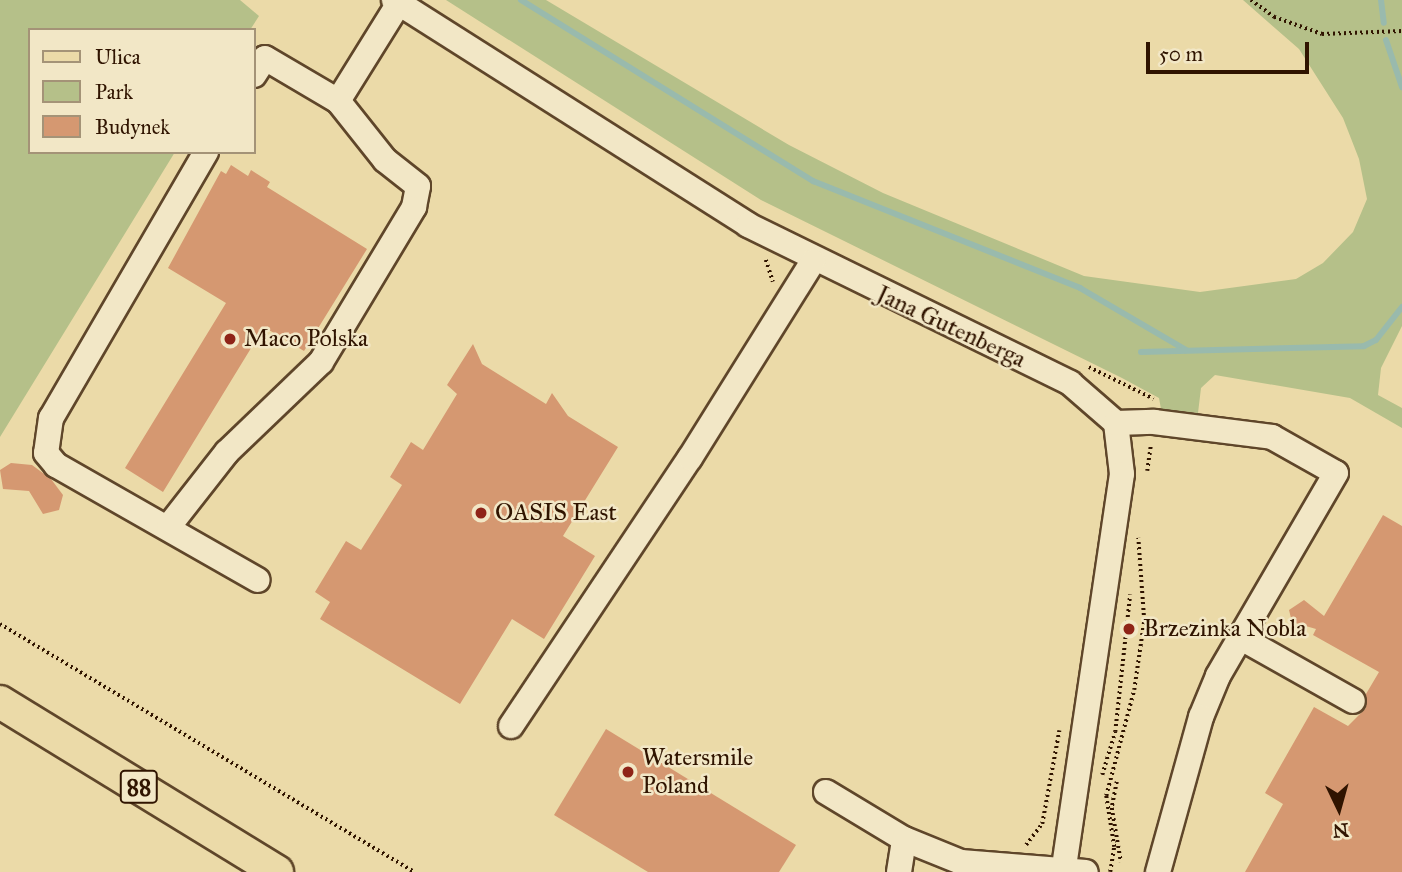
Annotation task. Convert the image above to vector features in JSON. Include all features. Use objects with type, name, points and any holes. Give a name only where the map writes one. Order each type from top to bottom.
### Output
[{"type":"main road","name":"88","points":[[0,702],[277,872]]},
{"type":"street","points":[[338,101],[396,1]]},
{"type":"street","name":"Jana Gutenberga","points":[[396,1],[680,185],[813,261],[1070,383],[1116,423]]},
{"type":"street","points":[[169,526],[227,452],[321,362],[414,207],[418,186],[385,160],[338,101],[265,58],[256,72]]},
{"type":"street","points":[[205,154],[57,406],[45,436],[46,453],[56,466],[169,526],[258,580]]},
{"type":"street","points":[[511,726],[690,458],[813,261]]},
{"type":"street","points":[[826,792],[904,839],[960,867],[1071,871],[1122,474],[1116,423],[1154,422],[1272,437],[1336,473],[1282,559],[1201,717],[1158,872]]},
{"type":"street","points":[[1243,639],[1353,701]]},
{"type":"street","points":[[899,872],[904,839]]},
{"type":"path","points":[[1251,0],[1274,17],[1322,34],[1402,32]]},
{"type":"path","points":[[1081,363],[1153,398],[1154,422],[1144,485]]},
{"type":"path","points":[[1110,872],[1114,847],[1106,796],[1134,690],[1143,621],[1138,535]]},
{"type":"path","points":[[1102,777],[1115,732],[1130,595]]},
{"type":"path","points":[[0,624],[415,872]]},
{"type":"path","points":[[1020,848],[1042,824],[1054,741],[1063,723]]},
{"type":"path","points":[[1117,782],[1112,808],[1121,862]]},
{"type":"green space","points":[[0,0],[240,0],[259,16],[251,28],[28,28],[28,154],[174,154],[0,437]]},
{"type":"green space","points":[[446,0],[546,0],[789,145],[883,193],[1084,276],[1200,292],[1296,279],[1323,263],[1353,232],[1367,199],[1359,159],[1343,118],[1299,49],[1243,0],[1402,0],[1402,326],[1381,368],[1378,395],[1402,408],[1402,428],[1350,398],[1215,375],[1201,388],[1198,413],[1161,409],[1159,398],[1122,378],[761,200]]},
{"type":"building","name":"Maco Polska","points":[[231,165],[248,176],[251,170],[270,182],[267,187],[367,249],[304,351],[264,327],[163,492],[125,468],[226,303],[168,268],[221,171],[226,174]]},
{"type":"building","name":"OASIS East","points":[[473,344],[482,364],[546,404],[552,393],[568,416],[618,447],[563,536],[595,556],[544,639],[512,619],[460,704],[320,619],[330,602],[315,592],[346,541],[361,550],[402,485],[390,477],[411,442],[423,450],[457,394],[447,385]]},
{"type":"building","points":[[11,463],[32,465],[51,479],[63,495],[59,510],[43,514],[29,491],[3,489],[0,470]]},
{"type":"building","points":[[1383,515],[1402,526],[1402,872],[1245,872],[1283,804],[1265,793],[1314,707],[1348,726],[1366,708],[1366,694],[1379,672],[1313,635],[1316,629],[1292,622],[1289,610],[1304,600],[1324,616]]},
{"type":"building","name":"Watersmile Poland","points":[[606,729],[796,845],[779,872],[648,872],[554,815]]},
{"type":"waterway","points":[[521,0],[813,181],[1080,288],[1186,350]]},
{"type":"waterway","points":[[1381,0],[1384,23]]},
{"type":"waterway","points":[[1386,40],[1402,87]]},
{"type":"waterway","points":[[1141,352],[1364,346],[1376,340],[1402,307]]},
{"type":"place","name":"Maco Polska","points":[[230,339]]},
{"type":"place","name":"OASIS East","points":[[481,513]]},
{"type":"place","name":"Brzezinka Nobla","points":[[1129,629]]},
{"type":"place","name":"Watersmile Poland","points":[[628,772]]}]
